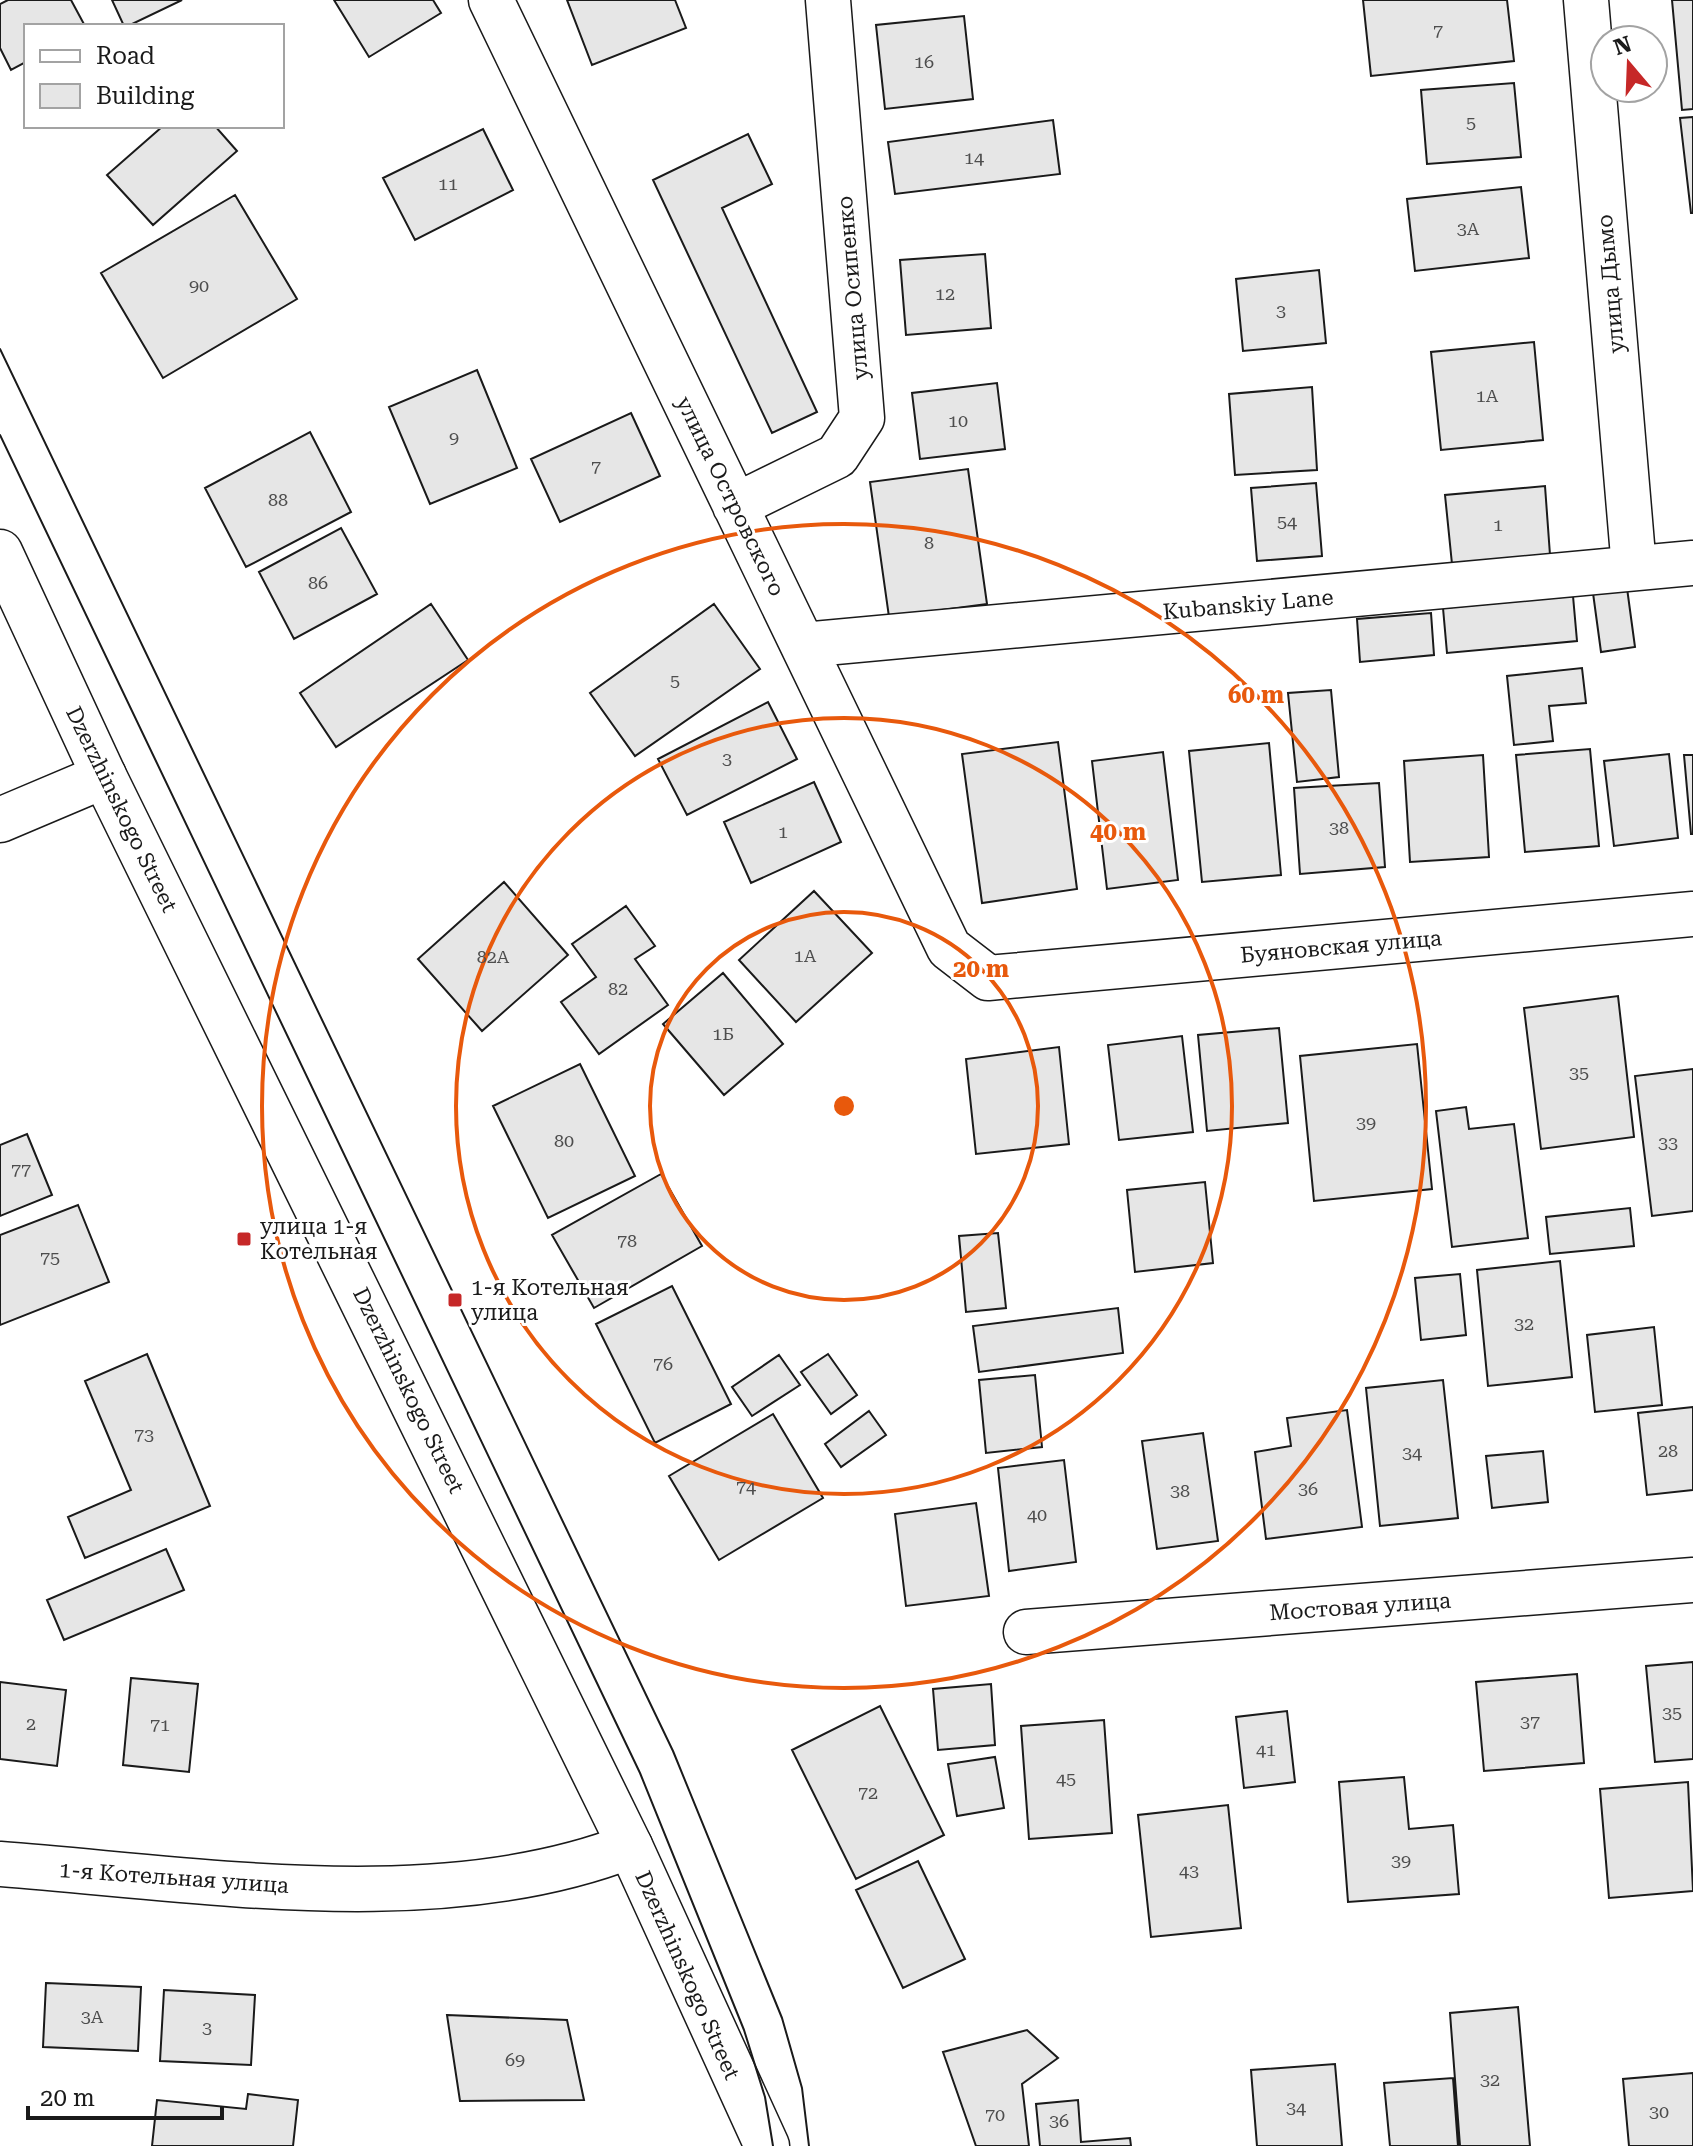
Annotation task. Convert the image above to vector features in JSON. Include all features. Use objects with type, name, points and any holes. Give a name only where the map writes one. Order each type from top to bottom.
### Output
[{"type":"street","name":"улица Островского","points":[[491,0],[949,948],[988,978]]},
{"type":"street","name":"улица Осипенко","points":[[735,506],[837,456],[862,418],[828,0]]},
{"type":"street","name":"улица Дымо","points":[[1586,0],[1634,568]]},
{"type":"street","name":"Dzerzhinskogo Street","points":[[0,552],[104,776],[630,1846],[767,2146]]},
{"type":"street","name":"Kubanskiy Lane","points":[[803,645],[1693,563]]},
{"type":"street","points":[[0,820],[104,776]]},
{"type":"street","name":"Буяновская улица","points":[[988,978],[1693,914]]},
{"type":"street","name":"Мостовая улица","points":[[1026,1632],[1693,1580]]},
{"type":"street","name":"1-я Котельная улица","points":[[0,1864],[326,1889],[520,1878],[583,1865],[630,1846]]},
{"type":"building","points":[[8,0],[71,0],[84,24],[24,24],[24,63],[11,70],[0,48],[0,4]]},
{"type":"building","points":[[112,0],[182,0],[132,24],[123,24]]},
{"type":"building","points":[[334,0],[433,0],[441,13],[369,57]]},
{"type":"building","points":[[567,0],[675,0],[686,28],[592,65]]},
{"type":"building","points":[[1363,0],[1507,0],[1514,61],[1371,76]]},
{"type":"building","points":[[1672,0],[1693,0],[1693,109],[1682,110]]},
{"type":"building","points":[[964,16],[973,99],[885,109],[876,25]]},
{"type":"building","points":[[1514,83],[1521,157],[1427,164],[1421,90]]},
{"type":"building","points":[[1693,117],[1693,213],[1691,213],[1680,118]]},
{"type":"building","points":[[1053,120],[1060,174],[895,194],[888,142]]},
{"type":"building","points":[[161,128],[217,128],[237,151],[153,225],[107,175]]},
{"type":"building","points":[[483,129],[513,190],[415,240],[383,178]]},
{"type":"building","points":[[748,134],[772,184],[722,208],[817,412],[772,433],[653,180]]},
{"type":"building","points":[[1521,187],[1529,258],[1415,271],[1407,199]]},
{"type":"building","points":[[235,195],[297,299],[163,378],[101,273]]},
{"type":"building","points":[[985,254],[991,328],[906,335],[900,260]]},
{"type":"building","points":[[1319,270],[1326,343],[1243,351],[1236,279]]},
{"type":"building","points":[[1534,342],[1543,440],[1441,450],[1431,352]]},
{"type":"building","points":[[477,370],[517,468],[430,504],[389,407]]},
{"type":"building","points":[[997,383],[1005,449],[920,459],[912,393]]},
{"type":"building","points":[[1312,387],[1317,470],[1235,475],[1229,394]]},
{"type":"building","points":[[631,413],[660,476],[560,522],[531,459]]},
{"type":"building","points":[[310,432],[351,512],[246,567],[205,488]]},
{"type":"building","points":[[968,469],[987,604],[889,617],[870,482]]},
{"type":"building","points":[[1316,483],[1322,556],[1257,561],[1251,488]]},
{"type":"building","points":[[1545,486],[1550,555],[1452,564],[1445,495]]},
{"type":"building","points":[[341,528],[377,594],[294,639],[259,572]]},
{"type":"building","points":[[1627,588],[1635,647],[1601,652],[1593,593]]},
{"type":"building","points":[[1573,596],[1577,641],[1447,653],[1443,608]]},
{"type":"building","points":[[431,604],[468,660],[336,747],[300,693]]},
{"type":"building","points":[[714,604],[760,669],[635,756],[590,693]]},
{"type":"building","points":[[1431,613],[1434,655],[1360,662],[1357,619]]},
{"type":"building","points":[[1582,668],[1586,703],[1549,706],[1553,741],[1514,745],[1507,676]]},
{"type":"building","points":[[1331,690],[1339,777],[1297,782],[1288,693]]},
{"type":"building","points":[[768,702],[797,759],[687,815],[658,759]]},
{"type":"building","points":[[1058,742],[1077,889],[982,903],[962,754]]},
{"type":"building","points":[[1269,743],[1281,875],[1202,882],[1189,751]]},
{"type":"building","points":[[1590,749],[1599,846],[1525,852],[1516,755]]},
{"type":"building","points":[[1163,752],[1178,880],[1107,889],[1092,761]]},
{"type":"building","points":[[1669,754],[1678,838],[1614,846],[1604,761]]},
{"type":"building","points":[[1483,755],[1489,857],[1410,862],[1404,761]]},
{"type":"building","points":[[1684,755],[1693,755],[1693,834],[1691,834]]},
{"type":"building","points":[[814,782],[841,842],[751,883],[724,822]]},
{"type":"building","points":[[1379,783],[1385,867],[1300,874],[1294,788]]},
{"type":"building","points":[[504,882],[568,955],[482,1031],[418,959]]},
{"type":"building","points":[[814,891],[872,953],[796,1022],[739,960]]},
{"type":"building","points":[[626,906],[655,946],[635,959],[668,1005],[599,1054],[561,1002],[596,977],[572,944]]},
{"type":"building","points":[[723,973],[783,1044],[724,1095],[663,1024]]},
{"type":"building","points":[[1618,996],[1634,1137],[1541,1149],[1524,1008]]},
{"type":"building","points":[[1279,1028],[1288,1123],[1207,1131],[1198,1035]]},
{"type":"building","points":[[1182,1036],[1193,1132],[1119,1140],[1108,1045]]},
{"type":"building","points":[[1417,1044],[1432,1189],[1314,1201],[1300,1056]]},
{"type":"building","points":[[1059,1047],[1069,1144],[976,1154],[966,1059]]},
{"type":"building","points":[[580,1064],[635,1176],[548,1218],[493,1106]]},
{"type":"building","points":[[1693,1069],[1693,1211],[1652,1216],[1635,1076]]},
{"type":"building","points":[[1466,1107],[1469,1129],[1514,1124],[1528,1238],[1452,1247],[1436,1111]]},
{"type":"building","points":[[27,1134],[52,1195],[0,1216],[0,1145]]},
{"type":"building","points":[[661,1174],[702,1246],[594,1308],[552,1235]]},
{"type":"building","points":[[1205,1182],[1213,1263],[1135,1272],[1127,1190]]},
{"type":"building","points":[[78,1205],[109,1282],[0,1325],[0,1235]]},
{"type":"building","points":[[1630,1208],[1634,1246],[1550,1254],[1546,1217]]},
{"type":"building","points":[[998,1233],[1006,1308],[966,1312],[959,1236]]},
{"type":"building","points":[[1560,1261],[1572,1377],[1488,1386],[1477,1270]]},
{"type":"building","points":[[1460,1274],[1466,1335],[1421,1340],[1415,1278]]},
{"type":"building","points":[[672,1286],[731,1404],[655,1443],[596,1324]]},
{"type":"building","points":[[1118,1308],[1123,1353],[979,1372],[973,1326]]},
{"type":"building","points":[[1654,1327],[1662,1405],[1595,1412],[1587,1335]]},
{"type":"building","points":[[147,1354],[210,1506],[85,1558],[68,1517],[131,1490],[85,1381]]},
{"type":"building","points":[[828,1354],[857,1395],[831,1414],[801,1372]]},
{"type":"building","points":[[779,1355],[800,1385],[752,1416],[732,1387]]},
{"type":"building","points":[[1035,1375],[1042,1447],[986,1453],[979,1380]]},
{"type":"building","points":[[1443,1380],[1458,1518],[1380,1526],[1366,1388]]},
{"type":"building","points":[[1693,1407],[1693,1490],[1647,1495],[1638,1413]]},
{"type":"building","points":[[1347,1410],[1362,1527],[1266,1539],[1255,1452],[1291,1446],[1287,1418]]},
{"type":"building","points":[[869,1411],[886,1435],[841,1467],[825,1444]]},
{"type":"building","points":[[773,1414],[823,1498],[719,1560],[669,1476]]},
{"type":"building","points":[[1203,1433],[1218,1541],[1157,1549],[1142,1441]]},
{"type":"building","points":[[1543,1451],[1548,1502],[1492,1508],[1486,1456]]},
{"type":"building","points":[[1064,1460],[1076,1562],[1009,1571],[998,1468]]},
{"type":"building","points":[[976,1503],[989,1596],[906,1606],[895,1514]]},
{"type":"building","points":[[166,1549],[184,1590],[64,1640],[47,1600]]},
{"type":"building","points":[[1693,1662],[1693,1759],[1655,1762],[1646,1666]]},
{"type":"building","points":[[1577,1674],[1584,1763],[1484,1771],[1476,1682]]},
{"type":"building","points":[[131,1678],[198,1684],[189,1772],[123,1765]]},
{"type":"building","points":[[0,1682],[66,1690],[57,1766],[0,1759]]},
{"type":"building","points":[[991,1684],[995,1745],[938,1750],[933,1689]]},
{"type":"building","points":[[880,1706],[944,1835],[856,1879],[792,1750]]},
{"type":"building","points":[[1287,1711],[1295,1782],[1244,1788],[1236,1717]]},
{"type":"building","points":[[1104,1720],[1112,1833],[1029,1839],[1021,1726]]},
{"type":"building","points":[[995,1757],[1004,1808],[957,1816],[948,1764]]},
{"type":"building","points":[[1404,1777],[1409,1829],[1453,1825],[1459,1894],[1348,1902],[1339,1782]]},
{"type":"building","points":[[1688,1782],[1693,1891],[1609,1898],[1600,1789]]},
{"type":"building","points":[[1228,1805],[1241,1928],[1151,1937],[1138,1815]]},
{"type":"building","points":[[918,1861],[965,1959],[903,1988],[856,1890]]},
{"type":"building","points":[[46,1983],[141,1987],[138,2051],[43,2047]]},
{"type":"building","points":[[164,1990],[255,1995],[251,2065],[160,2061]]},
{"type":"building","points":[[1518,2007],[1530,2146],[1460,2146],[1450,2013]]},
{"type":"building","points":[[447,2015],[567,2020],[584,2100],[460,2101]]},
{"type":"building","points":[[1027,2030],[1058,2058],[1022,2084],[1029,2146],[976,2146],[943,2052]]},
{"type":"building","points":[[1335,2064],[1342,2146],[1257,2146],[1251,2070]]},
{"type":"building","points":[[1693,2073],[1693,2146],[1629,2146],[1623,2079]]},
{"type":"building","points":[[1453,2078],[1458,2146],[1390,2146],[1384,2083]]},
{"type":"building","points":[[248,2094],[298,2100],[293,2146],[152,2146],[157,2100],[246,2109]]},
{"type":"building","points":[[1078,2100],[1081,2142],[1130,2138],[1131,2146],[1040,2146],[1036,2104]]},
{"type":"tram line","points":[[0,349],[673,1751],[782,2018],[802,2088],[809,2146]]},
{"type":"tram line","points":[[0,435],[640,1773],[744,2030],[765,2097],[773,2146]]},
{"type":"place","name":"улица 1-я Котельная","points":[[244,1239]]},
{"type":"place","name":"1-я Котельная улица","points":[[455,1300]]}]
